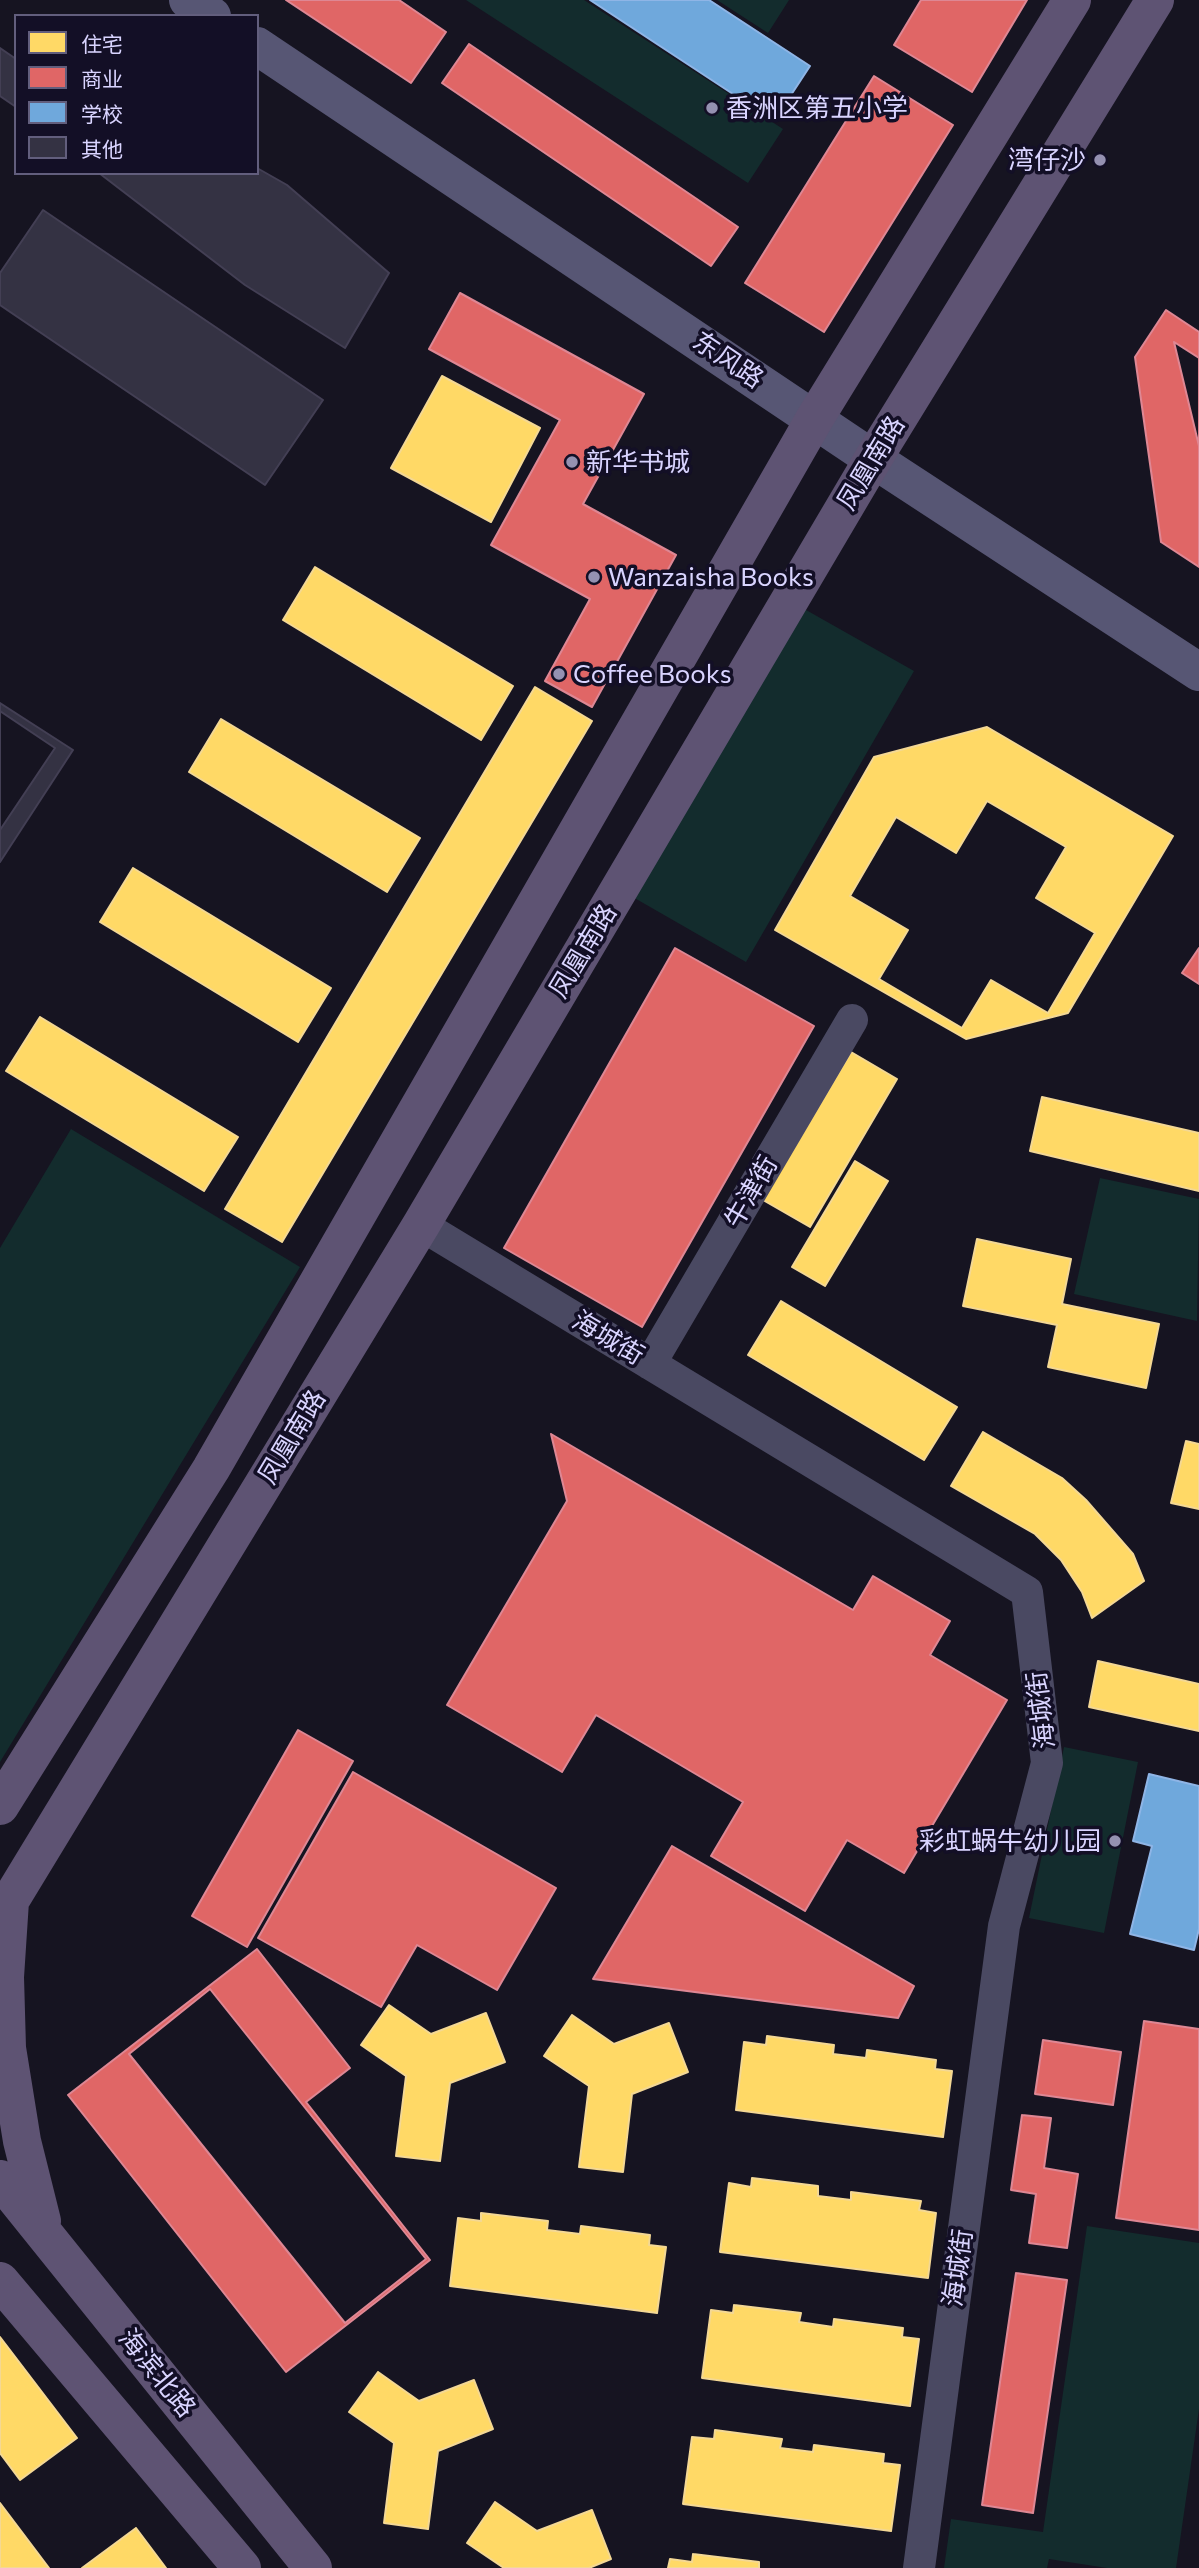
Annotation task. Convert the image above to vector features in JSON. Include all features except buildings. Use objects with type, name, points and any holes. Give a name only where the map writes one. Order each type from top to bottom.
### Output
[{"type":"main road","name":"凤凰南路","points":[[1,1802],[211,1469],[815,418],[1072,0]]},
{"type":"main road","name":"凤凰南路","points":[[45,2234],[22,2141],[7,2048],[5,1906],[421,1225],[873,459],[1155,0]]},
{"type":"main road","name":"海滨北路","points":[[0,2179],[313,2568]]},
{"type":"main road","points":[[0,2281],[242,2568]]},
{"type":"street","points":[[188,0],[209,14]]},
{"type":"street","name":"东风路","points":[[259,47],[873,459],[1199,672]]},
{"type":"street","name":"牛津街","points":[[650,1364],[852,1020]]},
{"type":"street","name":"海城街","points":[[421,1225],[1027,1591],[1047,1763],[1004,1926],[919,2568]]},
{"type":"green space","points":[[466,0],[584,0],[783,129],[748,183]]},
{"type":"green space","points":[[717,0],[789,0],[768,33]]},
{"type":"green space","points":[[799,606],[914,671],[746,962],[631,896]]},
{"type":"green space","points":[[71,1129],[300,1267],[0,1762],[0,1248]]},
{"type":"green space","points":[[1100,1178],[1199,1199],[1197,1321],[1074,1294]]},
{"type":"green space","points":[[1064,1747],[1138,1762],[1104,1933],[1029,1918]]},
{"type":"green space","points":[[1087,2226],[1199,2243],[1199,2409],[1176,2568],[1107,2568],[1049,2559],[1047,2568],[944,2568],[951,2519],[1043,2532]]},
{"type":"place","name":"香洲区第五小学","points":[[712,108]]},
{"type":"place","name":"湾仔沙","points":[[1100,160]]},
{"type":"place","name":"新华书城","points":[[572,462]]},
{"type":"place","name":"Wanzaisha Books","points":[[594,577]]},
{"type":"place","name":"Coffee Books","points":[[559,674]]},
{"type":"place","name":"彩虹蜗牛幼儿园","points":[[1115,1841]]}]
